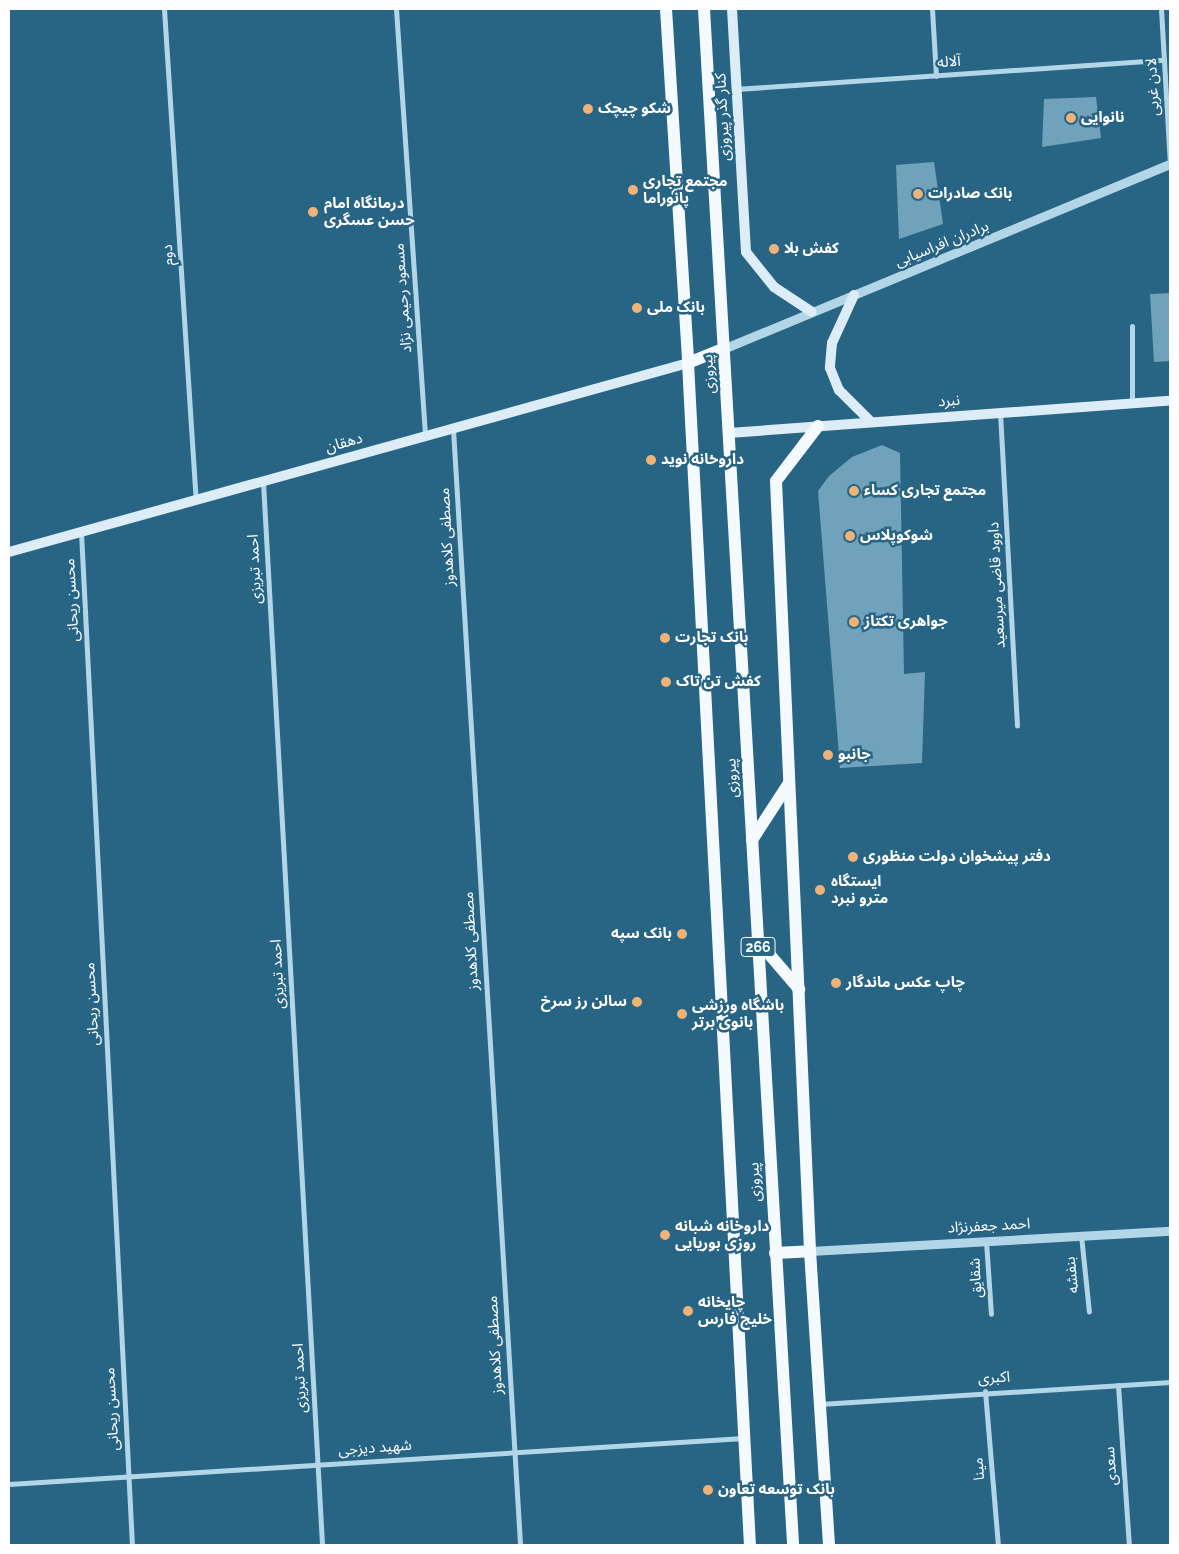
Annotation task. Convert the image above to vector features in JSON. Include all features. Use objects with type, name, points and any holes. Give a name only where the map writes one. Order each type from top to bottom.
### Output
[{"type":"main road","name":"پیروزی","points":[[666,9],[688,363],[750,1545]]},
{"type":"main road","name":"پیروزی","points":[[704,9],[792,1545]]},
{"type":"main road","name":"کنار گذر پیروزی","points":[[732,9],[746,252],[774,287],[812,312]]},
{"type":"main road","points":[[854,295],[832,343],[830,368],[839,390],[871,422]]},
{"type":"main road","points":[[688,363],[723,348]]},
{"type":"main road","name":"دهقان","points":[[9,552],[688,363]]},
{"type":"main road","name":"نبرد","points":[[729,433],[1170,401]]},
{"type":"main road","points":[[818,426],[776,481],[810,1251],[829,1545]]},
{"type":"main road","points":[[752,840],[789,783]]},
{"type":"main road","points":[[757,940],[798,989]]},
{"type":"main road","points":[[775,1253],[810,1251]]},
{"type":"street","name":"دوم","points":[[164,9],[196,499]]},
{"type":"street","name":"مسعود رحیمی نژاد","points":[[396,9],[424,436]]},
{"type":"street","points":[[932,9],[936,76]]},
{"type":"street","name":"لادن غربی","points":[[1161,9],[1170,164]]},
{"type":"street","name":"آلاله","points":[[736,89],[1164,60]]},
{"type":"street","name":"برادران افراسیابی","points":[[723,348],[1170,164]]},
{"type":"street","points":[[1132,326],[1132,404]]},
{"type":"street","name":"داوود قاضی میرسعید","points":[[1000,412],[1017,726]]},
{"type":"street","name":"مصطفی کلاهدوز","points":[[453,428],[520,1545]]},
{"type":"street","name":"احمد تبریزی","points":[[263,481],[322,1545]]},
{"type":"street","name":"محسن ریحانی","points":[[81,531],[132,1545]]},
{"type":"street","name":"احمد جعفرنژاد","points":[[810,1251],[1170,1231]]},
{"type":"street","name":"بنفشه","points":[[1081,1235],[1089,1312]]},
{"type":"street","name":"شقایق","points":[[986,1240],[990,1314]]},
{"type":"street","name":"اکبری","points":[[820,1404],[985,1391],[1170,1382]]},
{"type":"street","name":"سعدی","points":[[1118,1385],[1129,1545]]},
{"type":"street","name":"مینا","points":[[985,1391],[998,1545]]},
{"type":"street","name":"شهید دیزجی","points":[[9,1484],[744,1438]]},
{"type":"building","name":"نانوایی","points":[[1096,97],[1101,138],[1042,147],[1044,99]]},
{"type":"building","name":"بانک صادرات","points":[[934,162],[943,224],[899,239],[896,165]]},
{"type":"building","points":[[1170,293],[1170,361],[1154,362],[1150,294]]},
{"type":"building","points":[[882,445],[900,453],[904,674],[925,672],[922,763],[840,768],[818,491],[829,476],[852,457]]},
{"type":"place","name":"شکو چیچک","points":[[588,109]]},
{"type":"place","name":"نانوایی","points":[[1071,118]]},
{"type":"place","name":"مجتمع تجاری پانوراما","points":[[633,190]]},
{"type":"place","name":"بانک صادرات","points":[[918,194]]},
{"type":"place","name":"درمانگاه امام حسن عسگری","points":[[313,212]]},
{"type":"place","name":"کفش بلا","points":[[774,249]]},
{"type":"place","name":"بانک ملی","points":[[637,308]]},
{"type":"place","name":"داروخانه نوید","points":[[651,460]]},
{"type":"place","name":"مجتمع تجاری کساء","points":[[854,491]]},
{"type":"place","name":"شوكوپلاس","points":[[850,536]]},
{"type":"place","name":"جواهری تکتاز","points":[[854,622]]},
{"type":"place","name":"بانک تجارت","points":[[665,638]]},
{"type":"place","name":"کفش تن تاک","points":[[666,682]]},
{"type":"place","name":"جانبو","points":[[828,755]]},
{"type":"place","name":"دفتر پیشخوان دولت‌ منظوری","points":[[853,857]]},
{"type":"place","name":"ایستگاه مترو نبرد","points":[[820,890]]},
{"type":"place","name":"بانک سپه","points":[[682,934]]},
{"type":"place","name":"چاپ عکس ماندگار","points":[[836,983]]},
{"type":"place","name":"سالن رز سرخ","points":[[637,1002]]},
{"type":"place","name":"باشگاه ورزشی بانوی برتر","points":[[682,1014]]},
{"type":"place","name":"داروخانه شبانه روزی بوریایی","points":[[665,1235]]},
{"type":"place","name":"چایخانه خلیج فارس","points":[[688,1311]]},
{"type":"place","name":"بانک توسعه تعاون","points":[[708,1490]]}]
